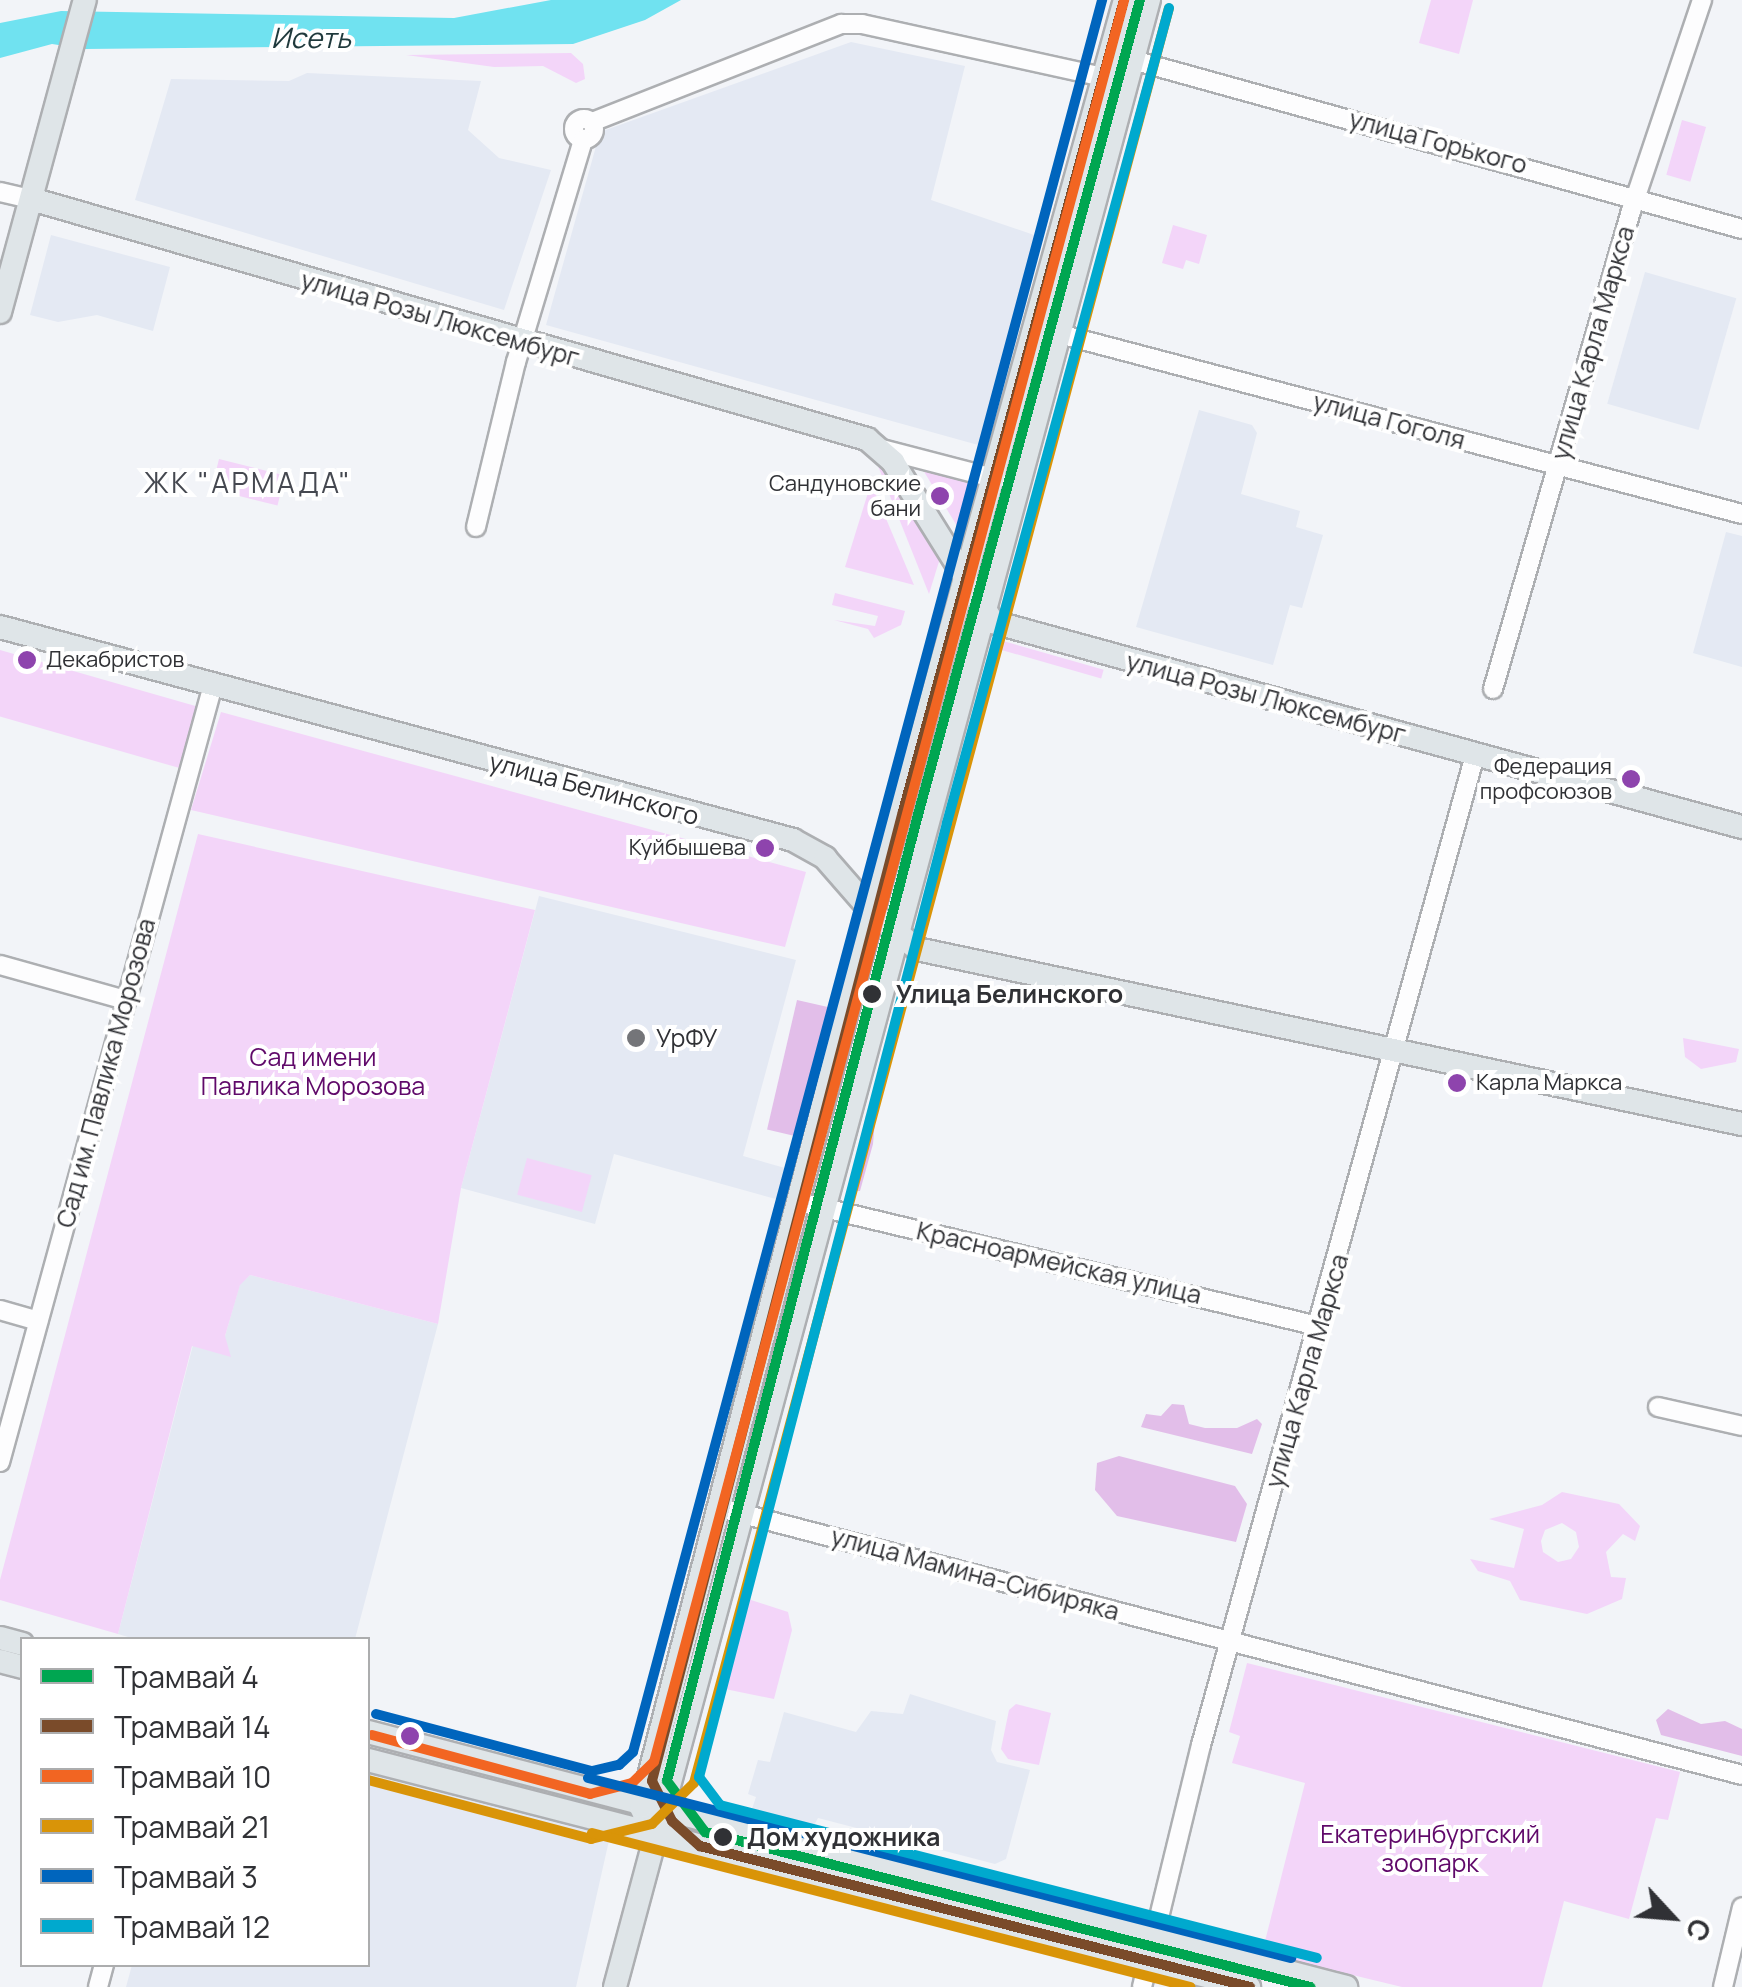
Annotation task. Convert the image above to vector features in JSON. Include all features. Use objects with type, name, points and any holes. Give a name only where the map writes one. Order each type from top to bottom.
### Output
[{"type":"main road","points":[[0,312],[85,0]]},
{"type":"main road","points":[[614,1987],[652,1835],[665,1814],[896,935],[985,617],[1104,77],[1125,0]]},
{"type":"main road","points":[[652,1835],[641,1807],[873,913],[997,479],[1149,0]]},
{"type":"main road","name":"улица Розы Люксембург","points":[[31,200],[878,448]]},
{"type":"main road","points":[[878,448],[968,584],[985,617]]},
{"type":"main road","points":[[954,635],[985,617]]},
{"type":"main road","name":"улица Розы Люксембург","points":[[985,617],[1742,827]]},
{"type":"main road","name":"улица Белинского","points":[[0,626],[793,840],[825,858],[873,913],[917,948],[1742,1124]]},
{"type":"main road","points":[[370,1733],[1151,1949],[1249,1987]]},
{"type":"main road","points":[[370,1761],[652,1835],[1151,1949],[1346,1987]]},
{"type":"street","name":"улица Карла Маркса","points":[[1493,688],[1637,196],[1702,0]]},
{"type":"street","points":[[476,527],[521,342],[584,140],[594,133],[601,120],[841,24],[1104,77],[1133,60]]},
{"type":"street","name":"улица Горького","points":[[1133,60],[1637,196],[1742,230]]},
{"type":"street","name":"улица Розы Люксембург","points":[[0,192],[31,200]]},
{"type":"street","name":"улица Гоголя","points":[[1047,331],[1742,514]]},
{"type":"street","name":"улица Розы Люксембург","points":[[878,448],[997,479]]},
{"type":"street","name":"Сад им. Павлика Морозова","points":[[0,1462],[212,685]]},
{"type":"street","name":"улица Карла Маркса","points":[[1142,1987],[1230,1641],[1396,1053],[1475,755]]},
{"type":"street","points":[[0,965],[125,1000]]},
{"type":"street","name":"Красноармейская улица","points":[[800,1202],[1318,1326]]},
{"type":"street","points":[[0,1310],[38,1322]]},
{"type":"street","points":[[1658,1407],[1742,1426]]},
{"type":"street","name":"улица Мамина-Сибиряка","points":[[720,1508],[1742,1775]]},
{"type":"street","points":[[1724,1987],[1742,1907]]},
{"type":"shaded area","points":[[851,42],[965,66],[931,200],[1037,236],[989,448],[546,325],[600,132]]},
{"type":"shaded area","points":[[307,73],[481,81],[468,130],[499,158],[551,170],[504,310],[135,200],[171,79],[289,81]]},
{"type":"shaded area","points":[[51,235],[170,267],[153,331],[97,315],[58,322],[30,315]]},
{"type":"shaded area","points":[[1645,272],[1736,298],[1699,430],[1607,404]]},
{"type":"shaded area","points":[[1199,410],[1252,425],[1257,433],[1241,494],[1300,511],[1296,527],[1323,535],[1302,608],[1290,605],[1273,665],[1136,627]]},
{"type":"shaded area","points":[[1726,532],[1742,536],[1742,667],[1693,653]]},
{"type":"shaded area","name":"УрФУ","points":[[539,896],[796,960],[743,1156],[792,1170],[783,1201],[614,1154],[595,1224],[461,1188]]},
{"type":"shaded area","points":[[797,1000],[831,1008],[801,1137],[767,1130]]},
{"type":"shaded area","points":[[866,1115],[875,1120],[873,1144],[860,1191],[849,1191]]},
{"type":"shaded area","points":[[250,1275],[438,1324],[356,1637],[118,1634],[193,1345],[225,1336],[240,1284]]},
{"type":"shaded area","points":[[1172,1404],[1184,1405],[1189,1424],[1205,1428],[1237,1428],[1257,1419],[1262,1424],[1252,1454],[1141,1427],[1146,1414],[1161,1416]]},
{"type":"shaded area","points":[[1119,1456],[1235,1486],[1247,1504],[1236,1542],[1117,1516],[1095,1490],[1097,1463]]},
{"type":"shaded area","points":[[910,1694],[996,1721],[991,1750],[997,1762],[1030,1770],[1006,1859],[995,1864],[818,1818],[812,1829],[751,1812],[756,1797],[748,1794],[758,1760],[770,1762],[784,1712],[856,1732],[871,1711],[903,1714]]},
{"type":"shaded area","points":[[1668,1709],[1701,1724],[1725,1721],[1742,1729],[1742,1756],[1661,1735],[1656,1720]]},
{"type":"shaded area","points":[[370,1774],[610,1836],[576,1987],[126,1987],[131,1967],[370,1967]]},
{"type":"green space","points":[[1431,0],[1473,0],[1459,54],[1419,43]]},
{"type":"green space","points":[[571,53],[583,64],[585,79],[576,83],[543,66],[494,67],[406,55]]},
{"type":"green space","points":[[1682,120],[1706,127],[1690,182],[1666,175]]},
{"type":"green space","points":[[1173,225],[1207,235],[1199,264],[1186,260],[1183,269],[1162,263]]},
{"type":"green space","points":[[219,459],[285,475],[277,506],[212,489]]},
{"type":"green space","points":[[883,464],[941,555],[929,594],[878,466]]},
{"type":"green space","points":[[920,465],[976,482],[963,536]]},
{"type":"green space","points":[[871,483],[914,585],[845,567]]},
{"type":"green space","points":[[835,593],[905,611],[901,625],[874,638],[868,629],[834,620],[875,626],[878,616],[832,605]]},
{"type":"green space","points":[[996,639],[1104,670],[1101,679],[994,648]]},
{"type":"green space","points":[[0,650],[198,707],[180,768],[0,717]]},
{"type":"green space","points":[[221,712],[806,872],[785,947],[191,810]]},
{"type":"green space","name":"Сад имени Павлика Морозова","points":[[198,834],[535,910],[461,1188],[438,1324],[250,1275],[240,1285],[225,1336],[231,1357],[192,1346],[118,1634],[0,1600],[0,1580]]},
{"type":"green space","points":[[1683,1038],[1739,1049],[1736,1062],[1701,1069],[1685,1057]]},
{"type":"green space","points":[[527,1158],[592,1175],[582,1212],[517,1195]]},
{"type":"green space","points":[[1562,1492],[1619,1504],[1640,1526],[1635,1541],[1623,1534],[1606,1552],[1611,1577],[1626,1578],[1622,1599],[1587,1614],[1520,1600],[1510,1581],[1478,1571],[1470,1559],[1514,1568],[1524,1529],[1489,1519],[1542,1505]],"holes":[[[1562,1523],[1576,1532],[1579,1547],[1571,1559],[1558,1562],[1543,1552],[1545,1530]]]},
{"type":"green space","points":[[745,1598],[788,1612],[792,1630],[774,1699],[720,1688]]},
{"type":"green space","name":"Екатеринбургский зоопарк","points":[[1247,1663],[1680,1772],[1668,1820],[1656,1818],[1629,1919],[1564,1901],[1542,1987],[1402,1987],[1262,1953],[1305,1783],[1232,1763],[1240,1736],[1229,1732]]},
{"type":"green space","points":[[1016,1704],[1051,1713],[1039,1765],[1008,1759],[1001,1749],[1009,1710]]},
{"type":"water","name":"Исеть","points":[[551,0],[681,0],[645,20],[573,44],[85,49],[52,44],[0,58],[0,23],[61,11],[454,18]]},
{"type":"tram line","name":"3","points":[[376,1714],[592,1771],[619,1765],[633,1752],[1102,0]]},
{"type":"tram line","name":"14","points":[[1124,0],[903,811],[652,1781],[672,1821],[700,1846],[1250,1987]]},
{"type":"tram line","name":"10","points":[[372,1735],[590,1794],[632,1783],[654,1762],[1124,0]]},
{"type":"tram line","name":"4","points":[[1140,0],[918,815],[667,1781],[705,1832],[1310,1987]]},
{"type":"tram line","name":"21","points":[[370,1781],[591,1839],[652,1824],[694,1783],[1169,8]]},
{"type":"tram line","name":"12","points":[[1169,8],[947,823],[699,1777],[720,1805],[1317,1958]]},
{"type":"tram line","name":"3","points":[[588,1778],[1291,1958]]},
{"type":"tram line","name":"21","points":[[592,1833],[1190,1987]]},
{"type":"place","name":"Сандуновские бани","points":[[940,496]]},
{"type":"place","name":"Декабристов","points":[[27,660]]},
{"type":"place","name":"Федерация профсоюзов","points":[[1631,779]]},
{"type":"place","name":"Куйбышева","points":[[765,848]]},
{"type":"place","name":"Улица Белинского","points":[[872,994]]},
{"type":"place","name":"УрФУ","points":[[636,1038]]},
{"type":"place","name":"Карла Маркса","points":[[1457,1083]]},
{"type":"place","name":"Дом художника","points":[[723,1837]]},
{"type":"district","name":"ЖК \"АРМАДА\"","points":[[248,482]]}]
